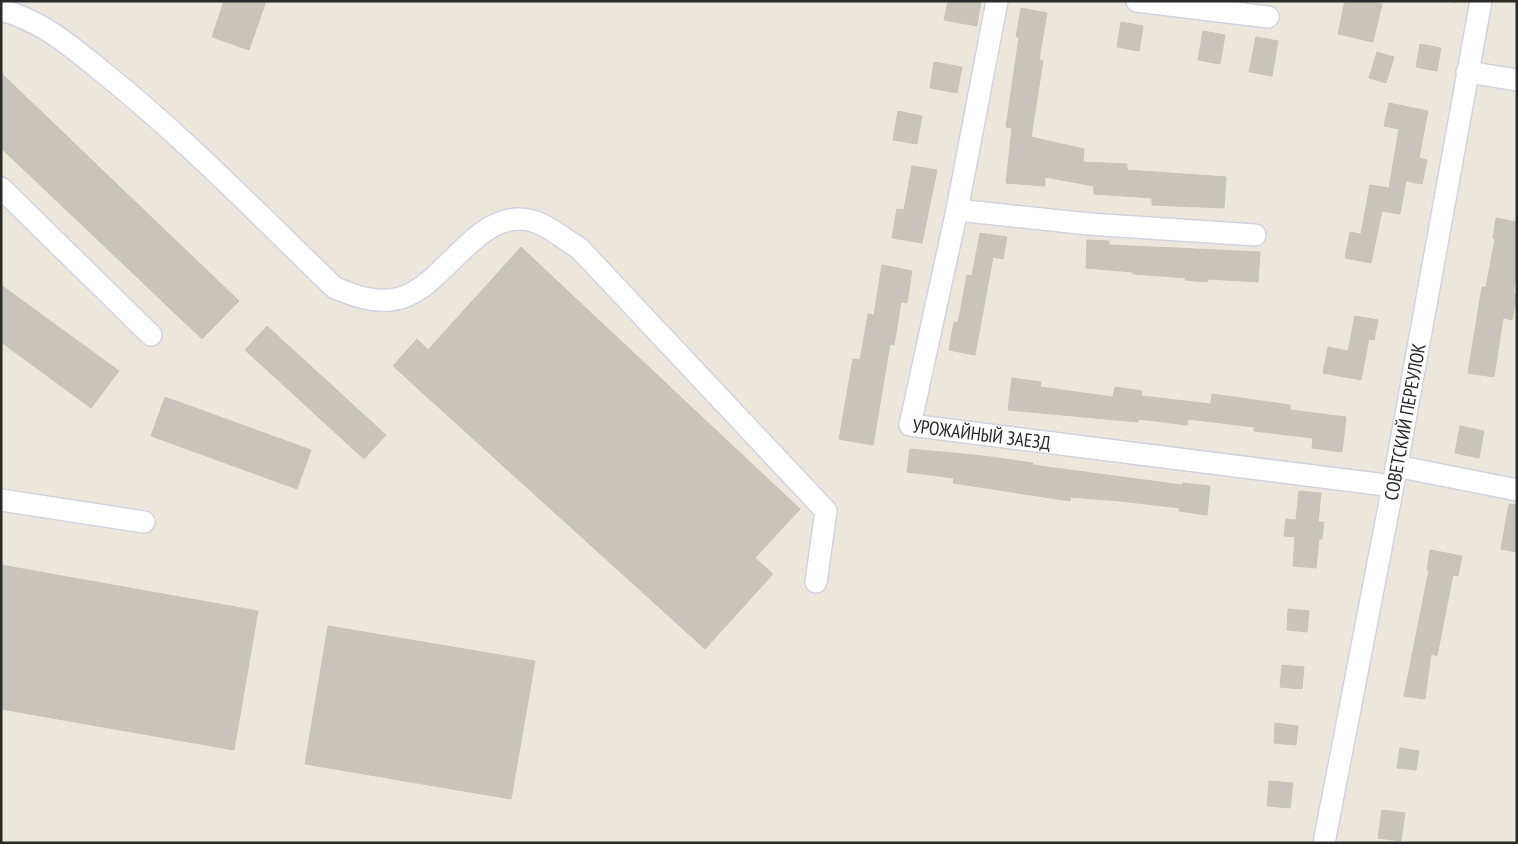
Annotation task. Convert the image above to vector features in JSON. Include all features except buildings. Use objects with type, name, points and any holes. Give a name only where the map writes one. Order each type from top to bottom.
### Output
[{"type":"street","name":"УРОЖАЙНЫЙ ЗАЕЗД","points":[[997,1],[957,210],[910,425],[1395,476]]},
{"type":"street","points":[[1137,1],[1268,17]]},
{"type":"street","name":"СОВЕТСКИЙ ПЕРЕУЛОК","points":[[1324,843],[1395,476],[1481,1]]},
{"type":"street","points":[[1,10],[22,15],[59,37],[154,113],[335,288],[364,299],[392,300],[419,289],[490,226],[512,219],[536,222],[579,248],[826,511],[816,582]]},
{"type":"street","points":[[1467,72],[1517,80]]},
{"type":"street","points":[[1,188],[151,335]]},
{"type":"street","points":[[957,210],[1089,224],[1255,235]]},
{"type":"street","points":[[1395,476],[1517,490]]},
{"type":"street","points":[[1,500],[144,522]]}]
